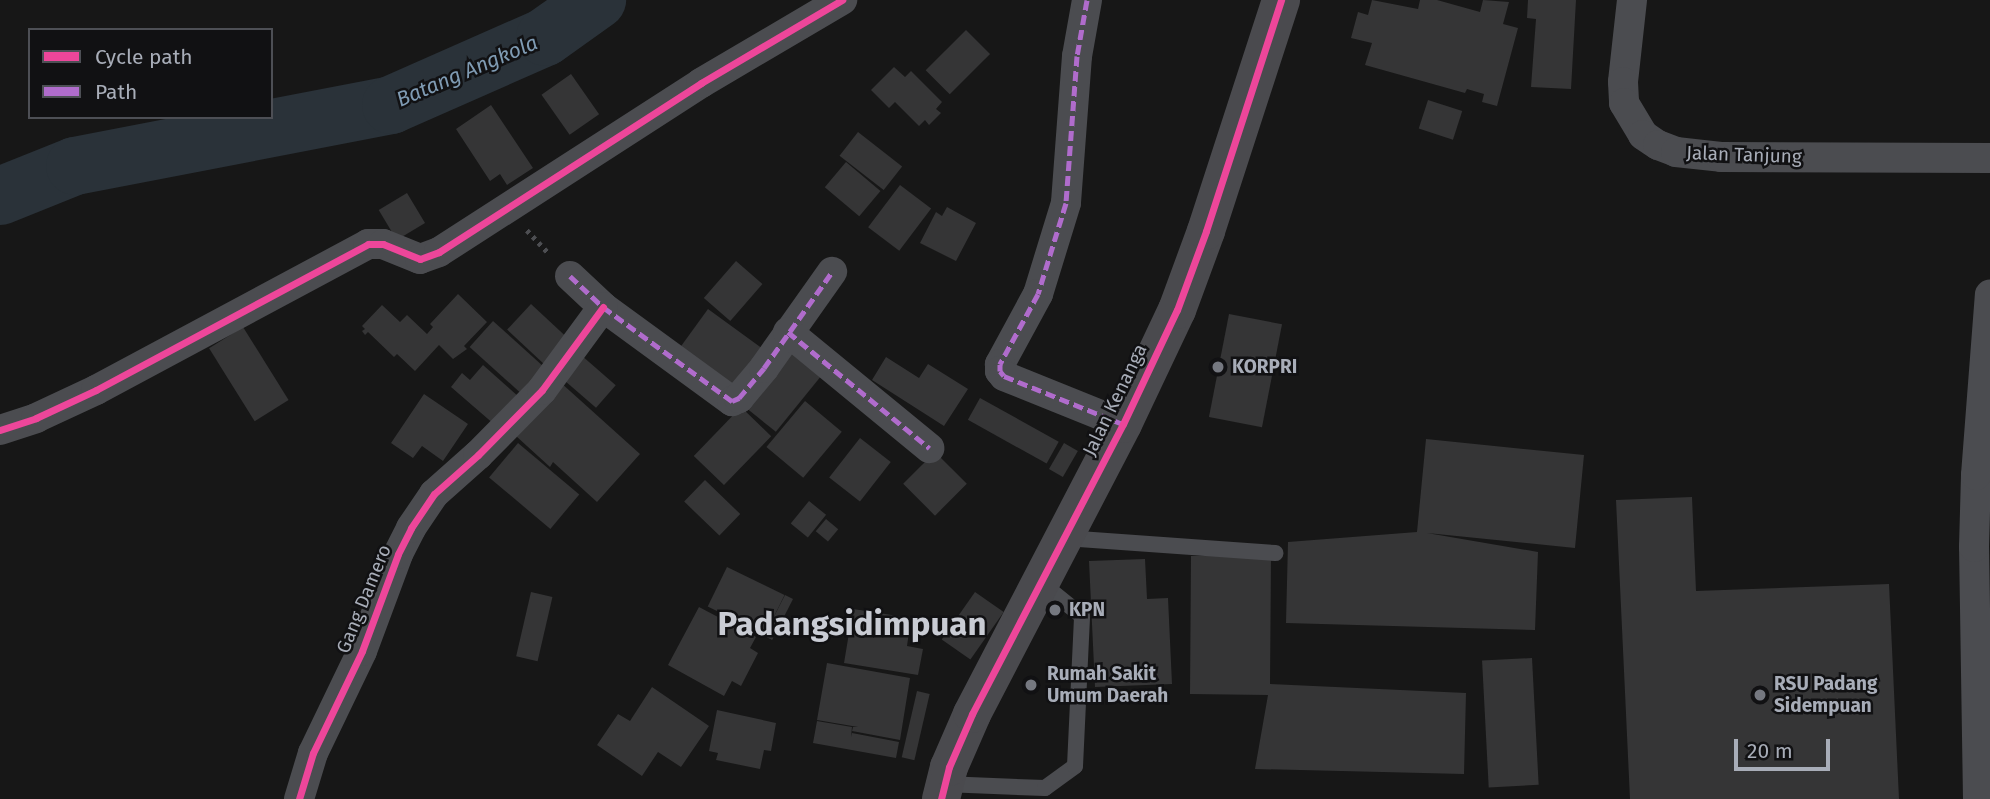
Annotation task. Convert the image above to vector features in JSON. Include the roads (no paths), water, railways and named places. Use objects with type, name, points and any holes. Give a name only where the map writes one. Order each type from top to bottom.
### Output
[{"type":"street","points":[[0,430],[36,418],[96,390],[368,244],[383,244],[420,259],[429,257],[701,83],[842,0]]},
{"type":"street","points":[[1087,0],[1076,68],[1066,203],[1038,294],[1000,364],[1000,371],[1003,376],[1123,424]]},
{"type":"street","name":"Jalan Kenanga","points":[[942,792],[948,767],[972,714],[1123,424],[1177,310],[1202,244],[1282,0]]},
{"type":"street","name":"Jalan Tanjung","points":[[1632,0],[1623,82],[1624,103],[1643,135],[1658,145],[1676,152],[1721,157],[1990,158]]},
{"type":"street","points":[[570,276],[603,307],[732,401],[744,392],[832,272]]},
{"type":"street","points":[[1978,799],[1974,547],[1976,475],[1990,295]]},
{"type":"street","name":"Gang Damero","points":[[299,799],[313,753],[362,651],[398,554],[411,528],[434,494],[478,455],[542,390],[603,307]]},
{"type":"street","points":[[788,332],[929,448]]},
{"type":"lane","points":[[1063,538],[1275,553]]},
{"type":"lane","points":[[942,792],[1045,788],[1075,766],[1082,616],[1040,582]]},
{"type":"waterway","name":"Batang Angkola","points":[[0,196],[75,166],[391,105],[545,37],[597,0]]},
{"type":"place","name":"KORPRI","points":[[1218,367]]},
{"type":"place","name":"KPN","points":[[1055,610]]},
{"type":"place","name":"Rumah Sakit Umum Daerah","points":[[1031,685]]},
{"type":"place","name":"RSU Padang Sidempuan","points":[[1760,695]]},
{"type":"district","name":"Padangsidimpuan","points":[[852,625]]}]
